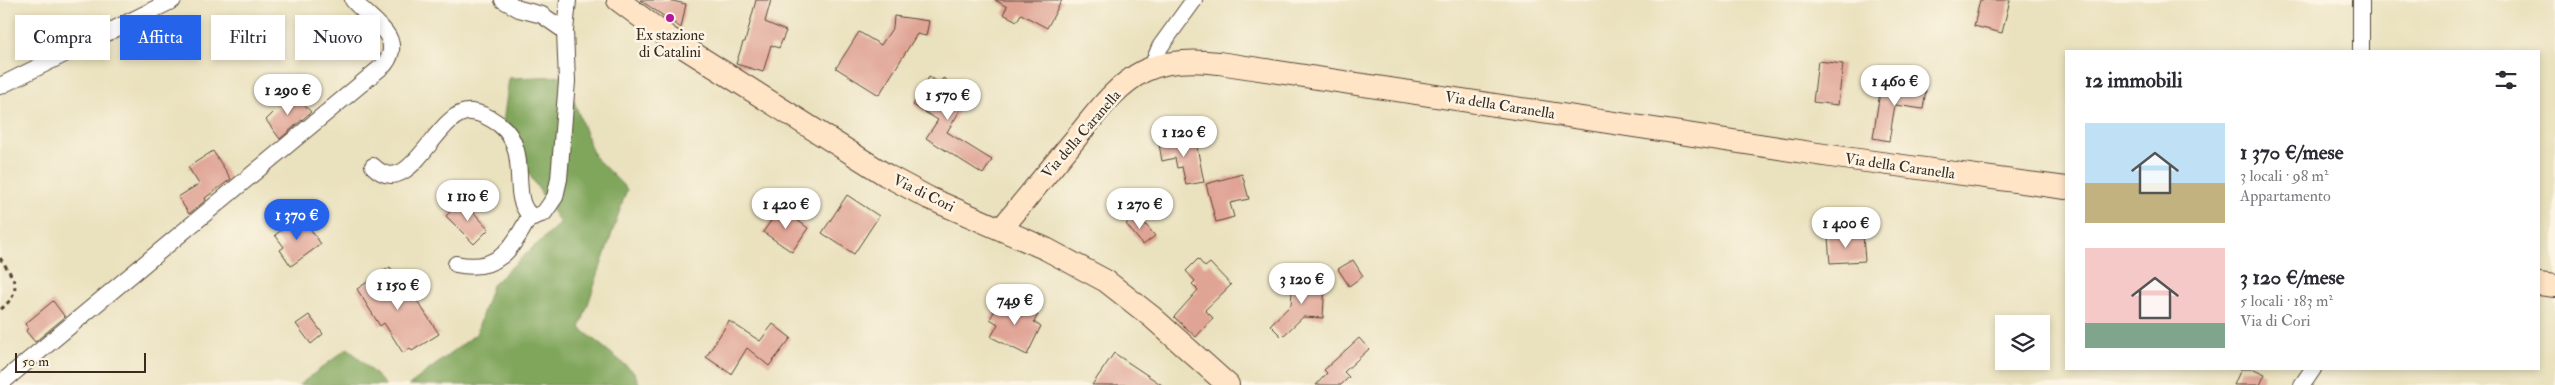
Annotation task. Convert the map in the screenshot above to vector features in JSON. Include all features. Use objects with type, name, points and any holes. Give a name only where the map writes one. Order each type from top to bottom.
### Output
[{"type":"main road","name":"Via di Cori","points":[[618,0],[664,35],[886,175],[929,198],[1002,228],[1062,256],[1119,290],[1228,385]]},
{"type":"main road","name":"Via della Caranella","points":[[1002,228],[1109,100],[1135,76],[1151,69],[1183,62],[1219,63],[1844,158],[2065,188]]},
{"type":"main road","points":[[2540,284],[2555,286]]},
{"type":"street","points":[[0,86],[173,0]]},
{"type":"street","points":[[0,384],[385,64],[392,48],[390,38],[353,0]]},
{"type":"street","points":[[503,0],[519,10],[542,16],[565,32]]},
{"type":"street","points":[[373,166],[386,174],[401,172],[415,161],[454,116],[465,112],[475,112],[503,127],[514,143],[519,162],[522,204],[530,215],[537,217],[544,214],[552,203],[558,185],[568,81],[565,32],[568,0]]},
{"type":"street","points":[[1151,69],[1160,46],[1194,0]]},
{"type":"street","points":[[2361,0],[2361,50]]},
{"type":"street","points":[[456,264],[475,267],[495,261],[515,242],[530,215]]},
{"type":"street","points":[[2302,385],[2312,370]]},
{"type":"path","points":[[0,258],[14,280],[15,290],[12,298],[0,310]]},
{"type":"green space","points":[[565,76],[594,156],[627,189],[580,328],[634,372],[640,385],[409,385],[476,334],[492,285],[560,223],[502,131],[509,78]]},
{"type":"green space","points":[[348,348],[386,385],[299,385]]},
{"type":"building","name":"Ex stazione di Catalini","points":[[640,0],[668,0],[686,4],[681,28]]},
{"type":"building","points":[[756,0],[771,0],[765,22],[786,31],[779,48],[771,45],[763,72],[736,64],[743,42],[745,42]]},
{"type":"building","points":[[995,0],[1062,0],[1047,28],[1021,14],[1017,21],[1003,14],[1007,7]]},
{"type":"building","points":[[1980,0],[2010,0],[2002,33],[1974,26]]},
{"type":"building","points":[[894,16],[929,21],[926,36],[917,34],[879,95],[836,68],[859,32],[881,45],[893,27]]},
{"type":"building","points":[[1818,61],[1843,64],[1838,105],[1813,102]]},
{"type":"building","points":[[929,77],[940,83],[943,78],[964,91],[960,98],[965,102],[947,132],[992,160],[983,174],[926,138],[938,120],[913,105]]},
{"type":"building","points":[[1881,85],[1926,90],[1923,109],[1895,105],[1889,141],[1873,138]]},
{"type":"building","points":[[293,93],[311,112],[280,139],[266,120]]},
{"type":"building","points":[[1195,137],[1204,182],[1186,185],[1182,167],[1177,168],[1175,158],[1162,161],[1159,144]]},
{"type":"building","points":[[213,151],[231,179],[205,198],[206,200],[189,214],[178,197],[199,184],[188,167]]},
{"type":"building","points":[[1242,174],[1249,199],[1230,203],[1234,217],[1216,222],[1206,184]]},
{"type":"building","points":[[847,195],[879,216],[854,254],[822,233]]},
{"type":"building","points":[[462,200],[489,229],[474,244],[446,216]]},
{"type":"building","points":[[780,208],[808,228],[792,252],[763,232]]},
{"type":"building","points":[[1138,215],[1155,236],[1143,245],[1126,224]]},
{"type":"building","points":[[301,216],[321,244],[291,266],[280,250],[284,247],[275,235]]},
{"type":"building","points":[[1863,235],[1865,261],[1830,263],[1828,237]]},
{"type":"building","points":[[1198,259],[1205,267],[1210,263],[1231,285],[1205,310],[1213,318],[1196,337],[1174,317],[1198,290],[1192,284],[1195,281],[1186,271]]},
{"type":"building","points":[[1353,260],[1363,276],[1349,286],[1338,269]]},
{"type":"building","points":[[390,267],[412,302],[416,299],[439,334],[412,351],[410,348],[403,353],[384,323],[380,326],[357,289]]},
{"type":"building","points":[[1293,279],[1325,281],[1323,318],[1303,317],[1282,337],[1270,325],[1291,305]]},
{"type":"building","points":[[1002,297],[1038,315],[1034,322],[1041,326],[1027,355],[991,337],[998,324],[990,319]]},
{"type":"building","points":[[53,301],[65,317],[35,342],[26,331],[28,328],[25,324]]},
{"type":"building","points":[[309,315],[323,334],[311,344],[296,324]]},
{"type":"building","points":[[729,321],[760,341],[773,324],[791,338],[769,366],[747,348],[731,374],[706,357]]},
{"type":"building","points":[[1359,338],[1369,349],[1344,372],[1349,377],[1341,385],[1316,385],[1327,373],[1324,370]]},
{"type":"building","points":[[1114,353],[1162,385],[1092,385]]},
{"type":"building","points":[[2241,370],[2256,370],[2265,374],[2260,385],[2234,385]]},
{"type":"place","name":"Ex stazione di Catalini","points":[[670,18]]}]
